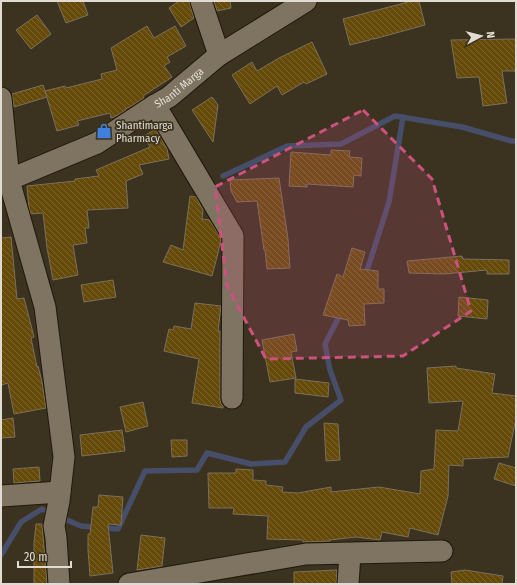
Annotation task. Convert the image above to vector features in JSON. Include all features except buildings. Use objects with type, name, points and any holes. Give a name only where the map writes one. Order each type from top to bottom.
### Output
[{"type":"street","points":[[201,1],[219,55]]},
{"type":"street","name":"Shanti Marga","points":[[5,181],[97,143],[169,97],[219,55],[306,1]]},
{"type":"street","points":[[1,98],[5,181],[45,307],[64,457],[60,496],[54,526],[59,584]]},
{"type":"street","points":[[155,105],[233,236],[232,398]]},
{"type":"street","points":[[1,496],[60,496]]},
{"type":"street","points":[[129,584],[306,554],[442,551]]},
{"type":"street","points":[[348,584],[350,554]]},
{"type":"highlighted area","points":[[363,110],[432,179],[471,311],[403,356],[266,359],[227,286],[215,187]]},
{"type":"waterway","points":[[223,176],[287,146],[341,144],[395,116],[462,127],[511,141],[516,141]]},
{"type":"waterway","points":[[365,277],[389,202],[403,117]]},
{"type":"waterway","points":[[60,517],[81,526],[118,529],[145,471],[197,470],[207,453],[251,464],[285,462],[306,427],[341,400],[330,370],[325,344],[341,313]]},
{"type":"waterway","points":[[1,555],[21,522],[42,509],[52,513]]},
{"type":"place","name":"Shantimarga Pharmacy","points":[[104,131]]}]
